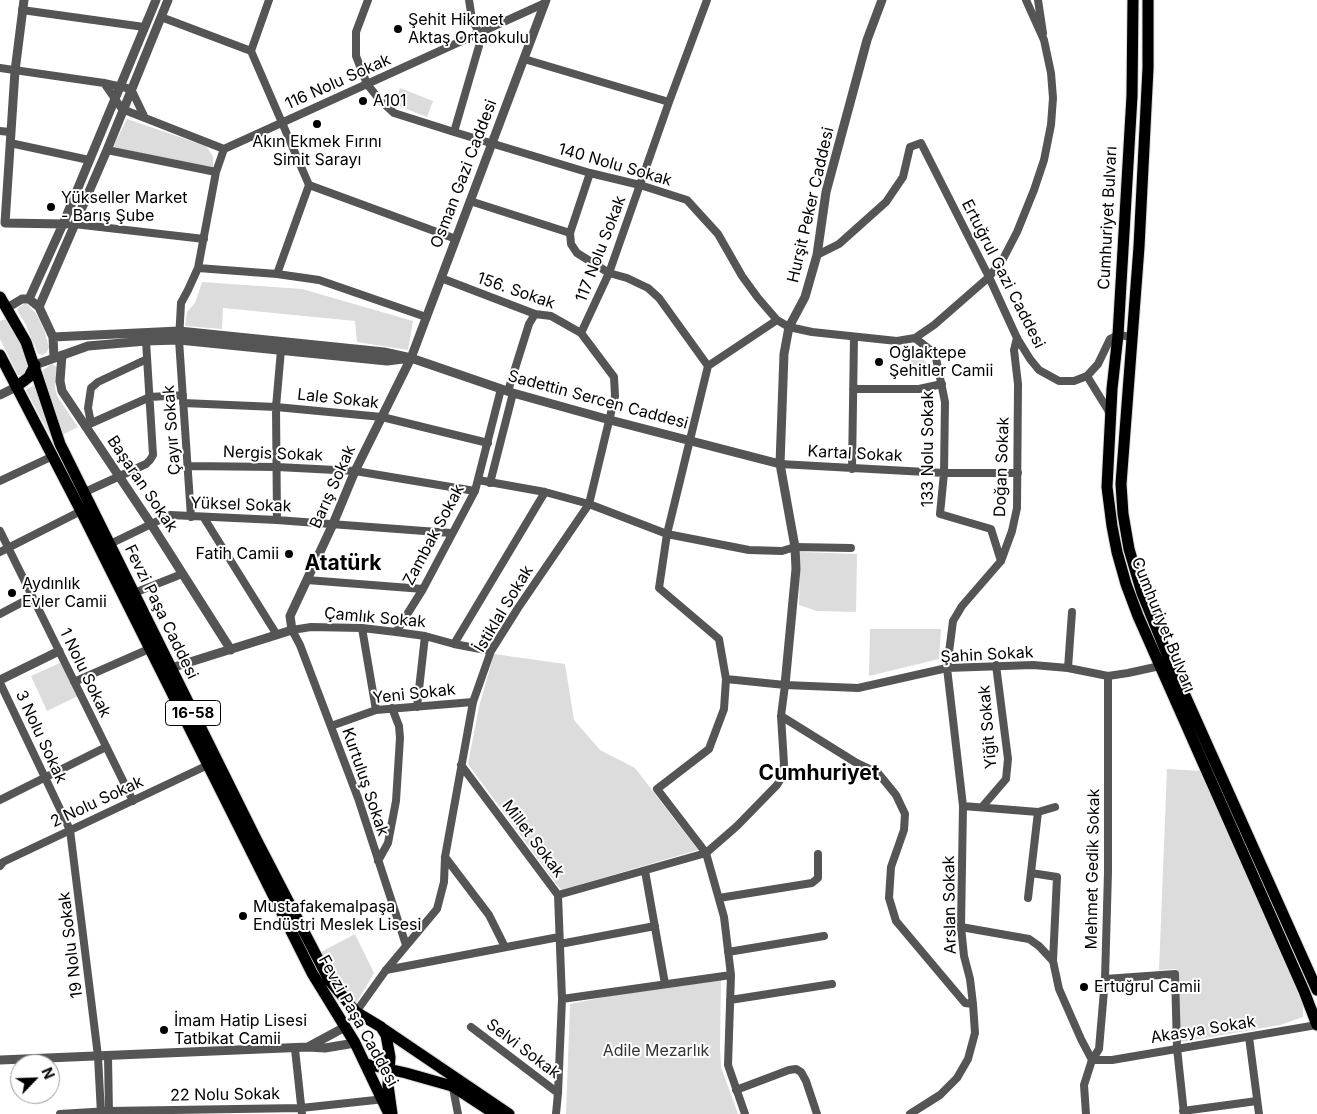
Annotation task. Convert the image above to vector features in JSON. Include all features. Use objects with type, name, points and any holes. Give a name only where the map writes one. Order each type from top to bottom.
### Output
[{"type":"main road","name":"Cumhuriyet Bulvarı","points":[[1134,0],[1132,96],[1107,487],[1117,552],[1126,584],[1160,666],[1304,991],[1317,1025]]},
{"type":"main road","name":"Cumhuriyet Bulvarı","points":[[1148,0],[1148,68],[1139,247],[1121,484],[1123,514],[1134,571],[1171,664],[1317,990]]},
{"type":"main road","name":"Fevzi Paşa Caddesi","points":[[0,298],[4,311],[26,342],[60,444],[329,980],[338,993],[356,1012],[381,1027],[388,1045],[390,1069],[385,1098]]},
{"type":"main road","name":"Fevzi Paşa Caddesi","points":[[0,355],[81,511],[312,973],[355,1043],[385,1098],[390,1114]]},
{"type":"main road","points":[[16,388],[29,377],[34,364]]},
{"type":"main road","points":[[346,1027],[356,1012]]},
{"type":"main road","points":[[381,1027],[495,1114]]},
{"type":"main road","points":[[366,1064],[452,1081],[509,1114]]},
{"type":"street","points":[[24,0],[3,195],[5,223],[74,224],[204,240]]},
{"type":"street","points":[[29,299],[63,224],[156,0]]},
{"type":"street","points":[[39,308],[107,150],[122,109],[168,0]]},
{"type":"street","points":[[269,0],[251,51],[309,185],[278,274]]},
{"type":"street","name":"140 Nolu Sokak","points":[[368,0],[356,32],[356,56],[367,84],[378,99],[394,113],[590,174],[640,185],[687,200],[718,234],[742,276],[758,298],[777,320],[788,327]]},
{"type":"street","points":[[454,132],[479,46],[479,33],[472,19],[469,0]]},
{"type":"street","name":"117 Nolu Sokak","points":[[581,332],[609,273],[707,0]]},
{"type":"street","name":"Hurşit Peker Caddesi","points":[[785,685],[796,569],[795,548],[780,464],[784,354],[788,327],[805,296],[817,255],[826,192],[866,40],[882,0]]},
{"type":"street","points":[[1026,0],[1044,40]]},
{"type":"street","points":[[788,327],[812,332],[898,341],[915,338],[934,325],[989,277],[1002,259],[1017,232],[1044,160],[1053,98],[1051,73],[1038,0]]},
{"type":"street","name":"116 Nolu Sokak","points":[[224,149],[479,33],[542,1]]},
{"type":"street","name":"Osman Gazi Caddesi","points":[[411,358],[524,58],[542,1]]},
{"type":"street","points":[[22,10],[144,27]]},
{"type":"street","points":[[161,17],[251,51]]},
{"type":"street","points":[[524,58],[669,102]]},
{"type":"street","points":[[0,68],[104,83],[119,88],[132,89]]},
{"type":"street","points":[[104,83],[122,109],[144,116],[224,149]]},
{"type":"street","points":[[132,89],[144,116]]},
{"type":"street","points":[[0,131],[10,132]]},
{"type":"street","points":[[10,143],[90,160]]},
{"type":"street","name":"Ertuğrul Gazi Caddesi","points":[[817,255],[839,244],[886,202],[903,177],[910,147],[921,143],[989,277],[1017,338],[1030,359],[1039,370],[1059,382],[1074,381],[1087,376]]},
{"type":"street","name":"Çayır Sokak","points":[[192,517],[179,336],[181,303],[198,268],[216,172],[224,149]]},
{"type":"street","points":[[107,150],[216,172]]},
{"type":"street","points":[[590,174],[570,233],[571,244],[577,253],[609,273],[627,278],[654,293],[708,366]]},
{"type":"street","points":[[309,185],[456,239]]},
{"type":"street","points":[[470,201],[570,233]]},
{"type":"street","points":[[198,268],[278,274],[319,280],[426,317]]},
{"type":"street","name":"156. Sokak","points":[[441,278],[535,314],[551,316],[581,332]]},
{"type":"street","points":[[29,299],[39,308],[53,337]]},
{"type":"street","points":[[4,311],[17,302],[29,299]]},
{"type":"street","points":[[507,391],[529,324],[535,314]]},
{"type":"street","points":[[745,1114],[728,1065],[731,975],[724,917],[719,898],[706,853],[657,789],[709,749],[724,709],[726,679],[719,639],[659,588],[667,534],[708,366],[777,320]]},
{"type":"street","points":[[581,332],[614,378],[615,396],[589,504]]},
{"type":"street","points":[[1111,415],[1087,376],[1098,364],[1110,339],[1118,335],[1132,337]]},
{"type":"street","name":"Sadettin Sercen Caddesi","points":[[53,337],[179,336],[384,352],[411,358],[507,391],[780,464]]},
{"type":"street","name":"Sadettin Sercen Caddesi","points":[[34,364],[88,346],[179,336],[281,350],[387,361],[411,358]]},
{"type":"street","points":[[852,469],[854,336]]},
{"type":"street","name":"Başaran Sokak","points":[[53,337],[58,356],[62,391],[88,424],[119,476],[231,650]]},
{"type":"street","name":"133 Nolu Sokak","points":[[915,338],[930,349],[936,358],[945,402],[944,472],[940,514],[991,529],[1001,561]]},
{"type":"street","name":"Doğan Sokak","points":[[947,668],[953,621],[962,606],[1001,561],[1012,531],[1017,508],[1018,384],[1014,350],[1017,338]]},
{"type":"street","points":[[85,492],[150,460],[153,455],[146,341]]},
{"type":"street","points":[[277,520],[276,407],[281,350]]},
{"type":"street","name":"Barış Sokak","points":[[292,630],[290,616],[333,524],[355,471],[411,358]]},
{"type":"street","points":[[147,359],[98,382],[91,388],[88,424],[150,397]]},
{"type":"street","points":[[853,389],[919,389],[942,384]]},
{"type":"street","points":[[0,395],[16,388]]},
{"type":"street","name":"Zambak Sokak","points":[[396,632],[423,589],[451,533],[475,491],[488,443],[507,391]]},
{"type":"street","name":"Zambak Sokak","points":[[490,483],[507,391]]},
{"type":"street","name":"Lale Sokak","points":[[150,397],[382,417],[488,443]]},
{"type":"street","points":[[0,481],[53,456]]},
{"type":"street","name":"Kartal Sokak","points":[[780,464],[852,469],[1018,473]]},
{"type":"street","name":"Nergis Sokak","points":[[188,466],[277,467],[355,471],[475,491]]},
{"type":"street","points":[[478,480],[546,492],[589,504],[667,534],[748,550],[782,551],[795,548],[851,548]]},
{"type":"street","points":[[454,644],[546,492]]},
{"type":"street","name":"İstiklal Sokak","points":[[356,1012],[386,970],[437,909],[444,882],[445,857],[473,702],[491,651],[589,504]]},
{"type":"street","points":[[0,552],[81,511]]},
{"type":"street","name":"Yüksel Sokak","points":[[110,544],[170,515],[277,520],[451,533]]},
{"type":"street","points":[[204,518],[277,635]]},
{"type":"street","name":"1 Nolu Sokak","points":[[0,531],[133,801]]},
{"type":"street","points":[[134,593],[182,574]]},
{"type":"street","points":[[307,580],[423,589]]},
{"type":"street","points":[[0,614],[32,597]]},
{"type":"street","points":[[1068,668],[1072,612]]},
{"type":"street","name":"Çamlık Sokak","points":[[171,668],[292,630],[311,627],[362,628],[396,632],[425,636],[491,651]]},
{"type":"street","points":[[362,628],[376,710]]},
{"type":"street","name":"Kurtuluş Sokak","points":[[292,630],[300,645],[358,798],[406,945]]},
{"type":"street","points":[[417,707],[425,636]]},
{"type":"street","points":[[74,682],[149,649]]},
{"type":"street","points":[[0,681],[59,651]]},
{"type":"street","name":"Yiğit Sokak","points":[[982,808],[1006,779],[1008,759],[996,665]]},
{"type":"street","name":"Şahin Sokak","points":[[726,679],[785,685],[858,688],[947,668],[1033,665],[1068,668],[1108,676],[1128,674],[1160,666]]},
{"type":"street","name":"Arslan Sokak","points":[[910,1114],[940,1095],[957,1078],[968,1058],[975,1033],[970,979],[964,956],[961,927],[963,806],[947,668]]},
{"type":"street","name":"Mehmet Gedik Sokak","points":[[1086,1114],[1084,1085],[1092,1060],[1100,1049],[1105,979],[1108,872],[1108,676]]},
{"type":"street","name":"3 Nolu Sokak","points":[[0,681],[70,830]]},
{"type":"street","points":[[558,895],[706,853],[737,826],[777,785],[782,777],[784,764],[781,716],[785,685]]},
{"type":"street","name":"Yeni Sokak","points":[[331,726],[376,710],[473,702]]},
{"type":"street","points":[[378,861],[388,842],[396,802],[400,738],[392,708]]},
{"type":"street","points":[[781,716],[856,762],[878,773],[896,795],[905,814],[904,830],[892,867],[888,898],[896,921],[965,1003],[973,1004]]},
{"type":"street","points":[[0,800],[106,747]]},
{"type":"street","name":"2 Nolu Sokak","points":[[1,861],[208,765]]},
{"type":"street","name":"Millet Sokak","points":[[461,765],[558,895],[562,999],[556,1111]]},
{"type":"street","points":[[963,806],[1038,812],[1055,807]]},
{"type":"street","points":[[1028,898],[1038,812]]},
{"type":"street","name":"19 Nolu Sokak","points":[[70,830],[98,1056],[101,1113]]},
{"type":"street","points":[[719,898],[812,883],[818,878],[818,854]]},
{"type":"street","points":[[445,857],[488,915],[505,947]]},
{"type":"street","points":[[645,871],[665,984]]},
{"type":"street","points":[[1031,873],[1057,877],[1053,961],[1059,990],[1092,1060]]},
{"type":"street","points":[[386,970],[505,947],[655,926]]},
{"type":"street","points":[[961,927],[1029,939],[1039,946],[1053,961]]},
{"type":"street","points":[[728,952],[824,936]]},
{"type":"street","points":[[1105,979],[1175,974],[1177,1048],[1183,1112],[1257,1101]]},
{"type":"street","points":[[562,999],[731,975]]},
{"type":"street","points":[[730,1000],[832,984]]},
{"type":"street","name":"Akasya Sokak","points":[[1092,1060],[1112,1060],[1317,1025]]},
{"type":"street","points":[[308,1047],[346,1027]]},
{"type":"street","name":"Selvi Sokak","points":[[471,1027],[558,1092]]},
{"type":"street","points":[[1249,1037],[1259,1114]]},
{"type":"street","points":[[0,1060],[308,1047],[326,1048],[355,1043]]},
{"type":"street","points":[[295,1049],[302,1111]]},
{"type":"street","points":[[108,1056],[109,1112]]},
{"type":"street","points":[[736,1090],[796,1069],[801,1072],[806,1081],[817,1114]]},
{"type":"street","points":[[452,1081],[458,1114]]},
{"type":"street","name":"22 Nolu Sokak","points":[[60,1114],[302,1111],[385,1098]]},
{"type":"street","points":[[550,1114],[556,1111]]},
{"type":"green space","points":[[400,88],[433,101],[427,117],[394,104]]},
{"type":"green space","points":[[127,119],[206,146],[213,156],[213,168],[113,147]]},
{"type":"green space","points":[[202,282],[302,289],[413,321],[408,350],[357,342],[355,321],[223,308],[222,329],[185,326],[187,312],[195,303]]},
{"type":"green space","points":[[27,304],[37,315],[44,330],[49,347],[43,355],[38,354],[25,323],[18,312],[17,309]]},
{"type":"green space","points":[[6,319],[10,322],[21,341],[28,363],[27,370],[22,375],[18,375],[0,339],[0,321]]},
{"type":"green space","points":[[917,351],[932,370],[923,378],[907,360]]},
{"type":"green space","points":[[52,364],[58,368],[55,387],[57,396],[78,427],[62,435],[43,373],[43,370]]},
{"type":"green space","points":[[36,384],[56,447],[26,390]]},
{"type":"green space","points":[[800,552],[857,554],[856,612],[817,611],[799,605]]},
{"type":"green space","points":[[870,629],[941,629],[939,659],[869,676]]},
{"type":"green space","points":[[494,654],[565,664],[574,720],[600,750],[635,768],[698,850],[561,890],[468,764],[479,707]]},
{"type":"green space","points":[[62,662],[78,696],[47,711],[31,676]]},
{"type":"green space","points":[[1167,769],[1203,771],[1303,1005],[1303,1017],[1280,1025],[1181,1042],[1177,969],[1159,970]]},
{"type":"green space","points":[[355,934],[374,973],[357,1002],[338,986],[321,952]]},
{"type":"green space","name":"Adile Mezarlık","points":[[721,979],[721,1067],[738,1114],[566,1114],[570,1004],[670,984]]},
{"type":"place","name":"Şehit Hikmet Aktaş Ortaokulu","points":[[398,29]]},
{"type":"place","name":"A101","points":[[363,101]]},
{"type":"place","name":"Akın Ekmek Fırını Simit Sarayı","points":[[317,124]]},
{"type":"place","name":"Yükseller Market - Barış Şube","points":[[51,207]]},
{"type":"place","name":"Oğlaktepe Şehitler Camii","points":[[879,362]]},
{"type":"place","name":"Fatih Camii","points":[[289,554]]},
{"type":"place","name":"Aydınlık Evler Camii","points":[[12,593]]},
{"type":"place","name":"Mustafakemalpaşa Endüstri Meslek Lisesi","points":[[243,916]]},
{"type":"place","name":"Ertuğrul Camii","points":[[1084,987]]},
{"type":"place","name":"İmam Hatip Lisesi Tatbikat Camii","points":[[164,1030]]},
{"type":"district","name":"Atatürk","points":[[343,564]]},
{"type":"district","name":"Cumhuriyet","points":[[819,774]]}]
